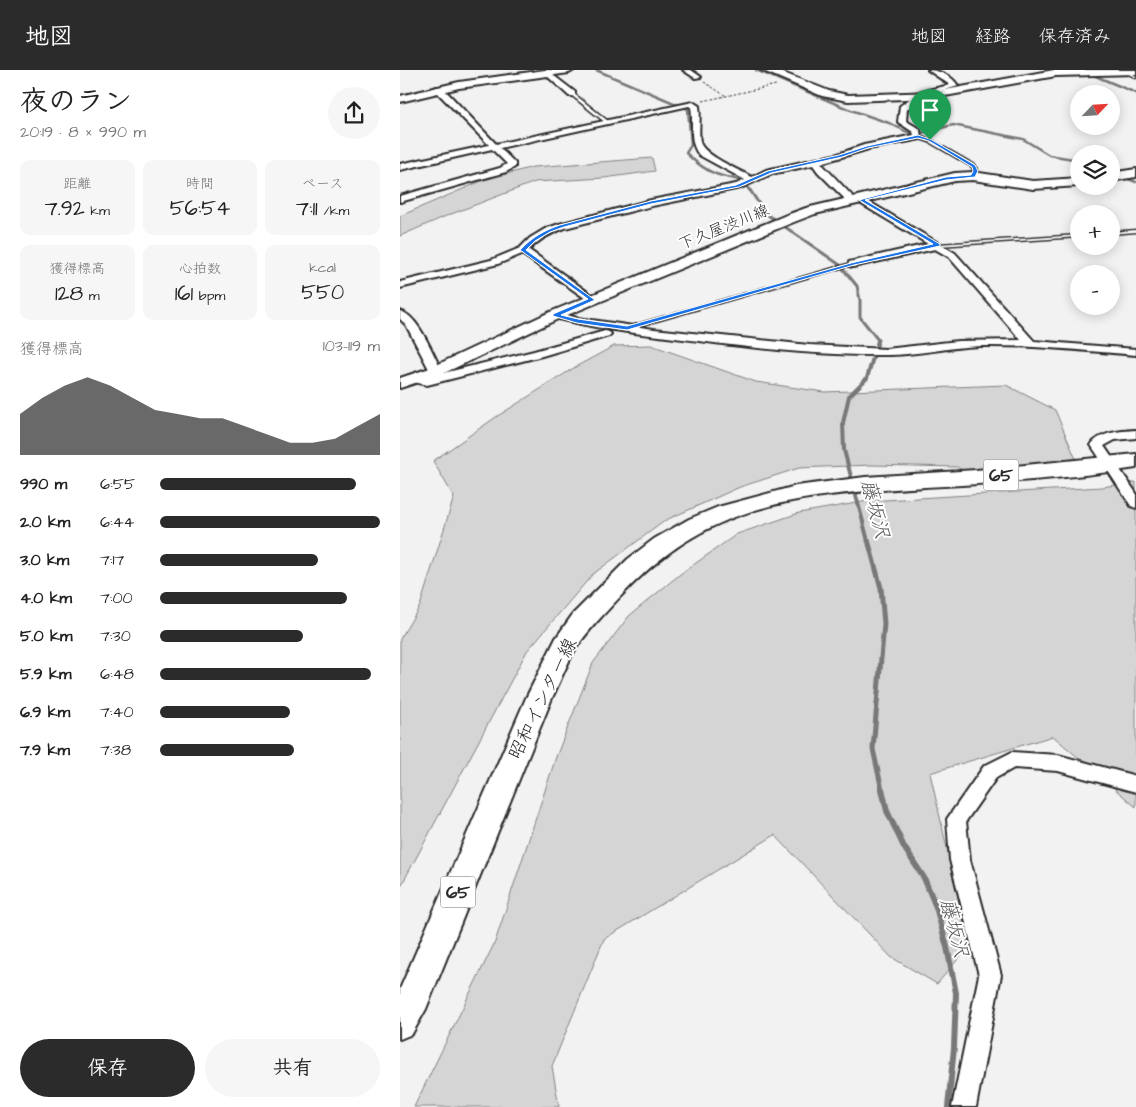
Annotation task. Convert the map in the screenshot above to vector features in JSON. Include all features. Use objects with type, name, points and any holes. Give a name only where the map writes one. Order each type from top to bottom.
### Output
[{"type":"main road","points":[[400,99],[439,89],[569,70]]},
{"type":"main road","points":[[766,70],[826,94],[848,98],[934,95],[1056,73],[1128,72]]},
{"type":"main road","points":[[1120,176],[1136,173]]},
{"type":"main road","name":"下久屋渋川線","points":[[406,381],[436,371],[556,315],[811,211],[946,179],[973,176],[1033,184],[1070,182]]},
{"type":"main road","name":"昭和インター線","points":[[400,1022],[414,997],[539,698],[565,645],[582,621],[602,600],[636,565],[662,545],[726,512],[796,493],[865,484],[1110,465],[1136,461]]},
{"type":"street","points":[[686,70],[697,77]]},
{"type":"street","points":[[400,285],[494,262],[523,250],[533,240],[548,231],[562,226],[651,203],[738,186],[769,172],[816,162],[859,151],[867,147],[918,137],[918,131],[902,122],[903,108],[922,94],[954,86],[953,83],[931,70]]},
{"type":"street","points":[[547,73],[572,94]]},
{"type":"street","points":[[400,201],[410,196],[503,170],[512,165],[496,146],[439,89]]},
{"type":"street","points":[[400,167],[690,104],[695,106],[698,125],[695,137],[697,148],[702,153],[750,179]]},
{"type":"street","points":[[816,162],[821,170],[857,201],[938,245],[952,255],[970,272],[1030,343]]},
{"type":"street","points":[[853,264],[938,245]]},
{"type":"street","points":[[523,250],[592,300]]},
{"type":"street","points":[[556,315],[577,321],[716,341],[888,352],[958,344],[1030,343],[1136,352]]},
{"type":"street","points":[[402,319],[411,323],[436,371]]},
{"type":"street","points":[[406,381],[427,381],[538,354],[605,334]]},
{"type":"street","points":[[1136,434],[1114,436],[1102,440],[1097,445],[1136,503]]},
{"type":"street","points":[[964,1107],[990,975],[960,860],[956,819],[990,772],[1012,760],[1058,763],[1136,784]]},
{"type":"lane","points":[[572,94],[607,122]]},
{"type":"lane","points":[[918,137],[930,140],[974,166],[976,171],[973,176]]},
{"type":"lane","points":[[1120,232],[1136,231]]},
{"type":"lane","points":[[938,245],[1070,237]]},
{"type":"lane","points":[[627,328],[853,264]]},
{"type":"path","points":[[697,77],[726,96]]},
{"type":"path","points":[[690,104],[792,82]]},
{"type":"shaded area","points":[[652,158],[655,171],[604,178],[535,182],[400,236],[400,216],[484,180],[533,167]]},
{"type":"shaded area","points":[[651,345],[756,382],[824,392],[1006,385],[1055,410],[1078,464],[976,477],[957,467],[872,465],[799,468],[740,487],[666,520],[593,574],[527,651],[400,888],[400,639],[420,606],[454,497],[433,461],[496,417],[577,366],[614,346]]},
{"type":"shaded area","points":[[1136,482],[1136,807],[1053,736],[930,773],[969,946],[937,984],[891,957],[775,835],[604,939],[552,1066],[559,1107],[414,1107],[495,942],[556,757],[593,663],[629,616],[679,575],[737,534],[799,513],[868,501],[1102,487]]},
{"type":"waterway","name":"藤坂沢","points":[[596,70],[688,109],[691,145],[686,153],[708,170],[742,182],[750,191]]},
{"type":"waterway","points":[[756,70],[848,109],[889,123],[913,135],[953,125],[1023,139],[1049,155],[1070,158]]},
{"type":"waterway","points":[[1081,70],[1136,93]]},
{"type":"waterway","points":[[1123,177],[1136,182]]},
{"type":"waterway","name":"藤坂沢","points":[[750,190],[765,213],[840,265],[857,286],[860,300],[860,317],[878,340],[876,345]]},
{"type":"waterway","name":"藤坂沢","points":[[868,541],[844,450],[843,423],[849,396],[867,378],[877,344]]},
{"type":"waterway","name":"藤坂沢","points":[[868,540],[881,588],[884,624],[873,749],[882,790]]},
{"type":"waterway","name":"藤坂沢","points":[[882,789],[887,811],[904,847],[924,878],[936,907],[947,947],[956,993],[954,1048],[948,1107]]},
{"type":"route","points":[[918,137],[930,140],[974,166],[976,171],[973,176],[955,177],[861,200],[938,245],[853,264],[627,328],[577,321],[556,315],[592,300],[523,250],[533,240],[548,231],[562,226],[651,203],[738,186],[769,172],[840,156],[867,147],[918,137]]}]
